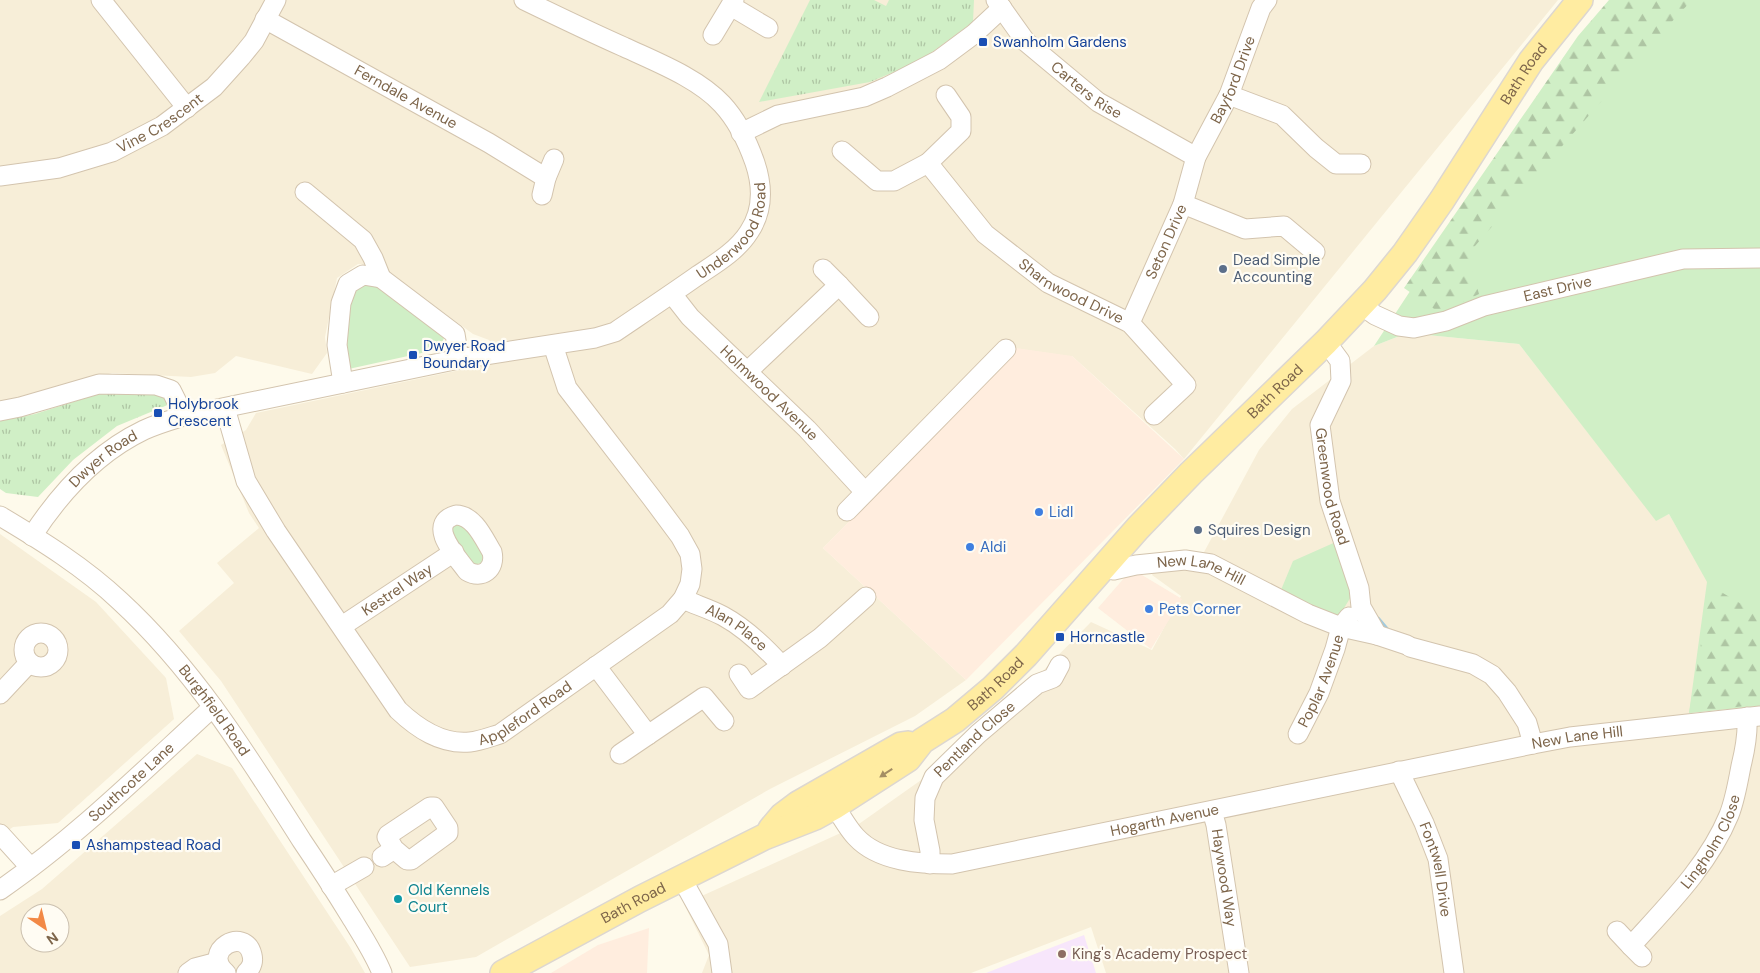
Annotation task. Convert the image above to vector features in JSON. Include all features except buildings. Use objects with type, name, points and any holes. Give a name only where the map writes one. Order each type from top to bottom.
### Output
[{"type":"main road","name":"Bath Road","points":[[503,973],[633,903],[764,838],[782,816],[798,804],[830,798],[901,745],[922,742],[955,720],[1006,676],[1103,567],[1190,474],[1326,342],[1361,305],[1420,232],[1532,61],[1580,0]]},
{"type":"street","points":[[101,0],[187,108]]},
{"type":"street","name":"Vine Crescent","points":[[0,176],[59,168],[112,152],[162,126],[214,87],[242,57],[254,41],[276,0]]},
{"type":"street","name":"Underwood Road","points":[[524,0],[673,70],[705,90],[721,102],[732,115],[751,152],[760,176],[761,200],[757,217],[749,233],[738,246],[720,261],[615,332],[595,338],[553,345]]},
{"type":"street","name":"Bayford Drive","points":[[1196,157],[1228,95],[1260,8],[1267,0]]},
{"type":"street","points":[[713,35],[733,3],[768,28]]},
{"type":"street","points":[[741,133],[778,115],[864,97],[888,87],[939,60],[974,34],[999,4]]},
{"type":"street","name":"Carters Rise","points":[[999,4],[1026,42],[1098,102],[1196,157]]},
{"type":"street","name":"Ferndale Avenue","points":[[265,19],[489,143],[544,186],[554,159]]},
{"type":"street","points":[[1228,95],[1282,115],[1316,148],[1336,164],[1361,164]]},
{"type":"street","points":[[842,151],[877,181],[894,181],[928,164],[962,130],[961,117],[946,96]]},
{"type":"street","name":"Seton Drive","points":[[1130,323],[1183,204],[1196,157]]},
{"type":"street","name":"Sharnwood Drive","points":[[928,164],[984,234],[1048,283],[1130,323],[1186,385],[1154,415]]},
{"type":"street","points":[[305,192],[362,240],[373,258],[381,278]]},
{"type":"street","points":[[1183,204],[1245,229],[1284,226],[1315,252]]},
{"type":"street","name":"East Drive","points":[[1361,305],[1375,315],[1399,326],[1414,328],[1446,321],[1484,306],[1683,259],[1760,258]]},
{"type":"street","points":[[822,269],[869,317]]},
{"type":"street","points":[[343,383],[337,345],[342,303],[348,284],[363,275],[381,278],[454,334],[459,359]]},
{"type":"street","points":[[748,372],[839,285]]},
{"type":"street","name":"Holmwood Avenue","points":[[672,294],[690,317],[807,429],[865,492]]},
{"type":"street","name":"Greenwood Road","points":[[1326,342],[1340,361],[1341,381],[1320,425],[1330,501],[1359,588],[1361,607],[1377,634]]},
{"type":"street","name":"Dwyer Road","points":[[32,536],[45,516],[74,482],[124,441],[145,430],[184,416],[459,359],[553,345]]},
{"type":"street","name":"Appleford Road","points":[[225,408],[246,481],[276,531],[398,710],[412,723],[430,734],[447,740],[470,742],[500,734],[670,614],[683,599],[690,584],[692,569],[690,554],[680,536],[567,388],[553,345]]},
{"type":"street","points":[[847,511],[1006,349]]},
{"type":"street","points":[[0,411],[100,384],[156,385],[171,390],[184,416]]},
{"type":"street","name":"Burghfield Road","points":[[0,516],[90,576],[120,600],[169,650],[232,732],[331,886],[379,965],[397,973]]},
{"type":"street","name":"Kestrel Way","points":[[342,626],[454,552]]},
{"type":"street","name":"New Lane Hill","points":[[1103,567],[1114,570],[1136,565],[1186,560],[1211,564],[1300,610],[1341,627],[1377,634],[1409,646],[1473,664],[1492,675],[1508,692],[1527,722],[1533,744],[1754,716]]},
{"type":"street","name":"Alan Place","points":[[739,674],[749,689],[820,638],[866,596]]},
{"type":"street","name":"Alan Place","points":[[683,599],[723,616],[752,636],[782,666]]},
{"type":"street","points":[[1341,627],[1361,607]]},
{"type":"street","name":"Poplar Avenue","points":[[1298,734],[1319,693],[1341,627]]},
{"type":"street","points":[[0,694],[29,663]]},
{"type":"street","name":"Pentland Close","points":[[930,864],[930,851],[924,820],[926,798],[934,777],[978,734],[1037,684],[1052,678],[1060,664]]},
{"type":"street","points":[[596,666],[648,735]]},
{"type":"street","points":[[620,754],[704,696],[724,721]]},
{"type":"street","name":"Southcote Lane","points":[[0,890],[123,790],[213,707]]},
{"type":"street","name":"Lingholm Close","points":[[1617,931],[1637,951],[1714,845],[1727,820],[1738,784],[1754,716]]},
{"type":"street","name":"Hogarth Avenue","points":[[830,798],[855,836],[865,846],[880,854],[930,864],[952,864],[1533,744]]},
{"type":"street","name":"Fontwell Drive","points":[[1399,771],[1424,823],[1438,859],[1454,973]]},
{"type":"street","name":"Haywood Way","points":[[1212,811],[1216,825],[1238,973]]},
{"type":"street","points":[[0,834],[30,867]]},
{"type":"street","points":[[331,886],[364,866]]},
{"type":"street","points":[[682,879],[718,944],[722,973]]},
{"type":"street","points":[[188,973],[195,968],[222,967],[218,956],[224,946],[234,941],[250,948],[252,953],[252,965],[246,973]]},
{"type":"shaded area","points":[[0,0],[1558,0],[1184,459],[1072,356],[906,464],[823,548],[966,680],[915,716],[770,789],[476,957],[410,967],[221,681],[179,631],[234,583],[217,563],[259,528],[249,513],[221,445],[246,430],[256,413],[503,361],[489,340],[473,334],[380,266],[358,264],[337,278],[325,337],[327,353],[312,374],[236,356],[215,373],[191,377],[112,373],[44,394],[0,404]]},
{"type":"shaded area","points":[[1407,333],[1519,344],[1656,520],[1669,514],[1708,582],[1687,732],[1760,724],[1760,973],[1106,973],[1091,927],[971,973],[702,973],[709,955],[684,904],[856,826],[924,778],[1028,686],[1091,622],[1152,650],[1181,596],[1152,575],[1156,567],[1196,567],[1259,450],[1292,409],[1374,346]]},
{"type":"shaded area","points":[[1016,348],[1072,356],[1184,459],[966,680],[823,548]]},
{"type":"shaded area","points":[[0,534],[96,602],[166,678],[174,719],[58,823],[13,827],[0,836]]},
{"type":"shaded area","points":[[1132,569],[1182,599],[1151,649],[1098,608]]},
{"type":"shaded area","points":[[197,754],[232,768],[350,947],[365,973],[0,973],[0,916],[20,903],[20,953],[70,953],[70,903],[20,903],[42,889]]},
{"type":"shaded area","points":[[649,928],[647,973],[551,973],[598,945]]},
{"type":"shaded area","name":"King's Academy Prospect","points":[[1084,935],[1096,973],[986,973]]},
{"type":"green space","points":[[810,0],[874,0],[886,6],[889,0],[974,0],[973,22],[920,61],[870,82],[759,102]]},
{"type":"green space","points":[[1609,0],[1692,0],[1468,254],[1479,294],[1440,313],[1404,288],[1578,36]]},
{"type":"green space","points":[[1623,0],[1760,0],[1760,706],[1689,713],[1707,582],[1669,514],[1656,521],[1519,344],[1407,333],[1374,346],[1564,57]]},
{"type":"green space","points":[[361,285],[377,286],[445,335],[440,349],[344,370],[349,297]]},
{"type":"green space","points":[[162,393],[170,404],[117,426],[73,460],[38,497],[6,493],[0,489],[0,421],[35,414],[98,394]]},
{"type":"green space","points":[[460,522],[485,548],[482,563],[472,565],[450,539],[451,527]]},
{"type":"green space","points":[[1338,541],[1352,595],[1338,618],[1281,590],[1293,561]]},
{"type":"green space","points":[[1711,586],[1760,615],[1760,704],[1689,713]]},
{"type":"waterway","points":[[1378,619],[1389,632]]},
{"type":"place","name":"Swanholm Gardens","points":[[983,42]]},
{"type":"place","name":"Dead Simple Accounting","points":[[1223,269]]},
{"type":"place","name":"Dwyer Road Boundary","points":[[413,355]]},
{"type":"place","name":"Holybrook Crescent","points":[[158,413]]},
{"type":"place","name":"Lidl","points":[[1039,512]]},
{"type":"place","name":"Squires Design","points":[[1198,530]]},
{"type":"place","name":"Aldi","points":[[970,547]]},
{"type":"place","name":"Pets Corner","points":[[1149,609]]},
{"type":"place","name":"Horncastle","points":[[1060,637]]},
{"type":"place","name":"Ashampstead Road","points":[[76,845]]},
{"type":"place","name":"Old Kennels Court","points":[[398,899]]},
{"type":"place","name":"King's Academy Prospect","points":[[1062,954]]}]
